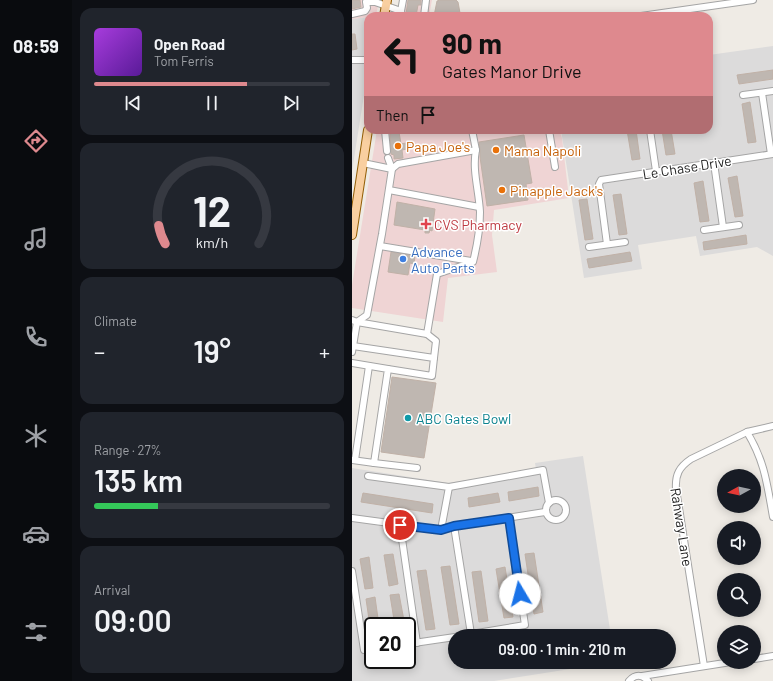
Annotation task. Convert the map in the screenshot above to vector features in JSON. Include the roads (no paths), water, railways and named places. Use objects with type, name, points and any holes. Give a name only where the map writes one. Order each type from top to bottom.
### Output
[{"type":"main road","points":[[352,230],[367,134]]},
{"type":"street","points":[[402,12],[403,0]]},
{"type":"street","points":[[424,12],[426,0]]},
{"type":"street","points":[[669,12],[753,0]]},
{"type":"street","points":[[352,14],[365,11],[367,8],[366,1],[387,3],[399,12]]},
{"type":"street","points":[[352,60],[364,60]]},
{"type":"street","points":[[743,96],[773,91]]},
{"type":"street","points":[[762,93],[772,154]]},
{"type":"street","points":[[355,321],[366,315],[380,246],[392,169],[386,134]]},
{"type":"street","points":[[473,134],[476,150],[474,160],[480,213],[477,243],[473,262]]},
{"type":"street","points":[[550,134],[555,167]]},
{"type":"street","points":[[651,134],[656,171]]},
{"type":"street","points":[[392,169],[398,164],[476,150]]},
{"type":"street","name":"Le Chase Drive","points":[[607,244],[599,184],[601,180],[772,154]]},
{"type":"street","points":[[363,163],[392,169]]},
{"type":"street","points":[[714,163],[723,227]]},
{"type":"street","points":[[389,190],[479,207]]},
{"type":"street","points":[[704,230],[739,224]]},
{"type":"street","points":[[589,247],[625,242]]},
{"type":"street","points":[[380,246],[473,262]]},
{"type":"street","points":[[427,334],[437,274],[473,262]]},
{"type":"street","points":[[352,363],[432,376],[436,341],[427,334],[355,321]]},
{"type":"street","points":[[355,321],[352,349],[434,358]]},
{"type":"street","points":[[370,366],[354,460],[417,468]]},
{"type":"street","points":[[374,463],[388,369]]},
{"type":"street","name":"Rahway Lane","points":[[704,666],[675,479],[677,473],[685,463],[747,432],[773,426]]},
{"type":"street","points":[[747,432],[761,458],[766,474],[773,517]]},
{"type":"street","points":[[368,476],[449,487],[543,470],[549,502]]},
{"type":"street","points":[[441,530],[449,487]]},
{"type":"street","points":[[555,500],[562,502],[566,508],[565,514],[561,519],[555,521],[549,518],[545,512],[545,508],[549,502],[555,500]]},
{"type":"street","points":[[352,518],[441,530],[454,526],[545,512]]},
{"type":"street","points":[[501,629],[525,625],[509,518]]},
{"type":"street","points":[[400,525],[417,642],[448,638]]},
{"type":"street","points":[[454,526],[470,629]]},
{"type":"street","points":[[352,571],[364,650]]},
{"type":"street","points":[[761,658],[773,656]]},
{"type":"street","points":[[629,681],[634,677],[717,664]]},
{"type":"street","points":[[642,676],[648,681]]},
{"type":"place","name":"Papa Joe's","points":[[398,146]]},
{"type":"place","name":"Mama Napoli","points":[[496,150]]},
{"type":"place","name":"Pinapple Jack's","points":[[502,190]]},
{"type":"place","name":"CVS Pharmacy","points":[[426,224]]},
{"type":"place","name":"Advance Auto Parts","points":[[403,259]]},
{"type":"place","name":"ABC Gates Bowl","points":[[408,418]]}]
